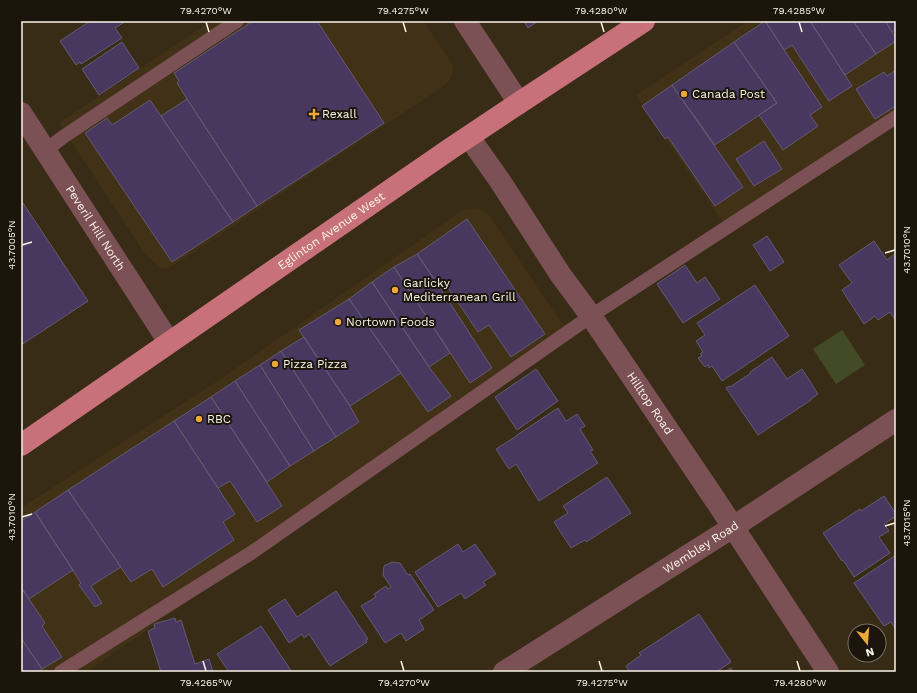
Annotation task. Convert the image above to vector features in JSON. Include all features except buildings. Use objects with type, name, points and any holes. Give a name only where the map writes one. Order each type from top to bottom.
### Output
[{"type":"main road","name":"Eglinton Avenue West","points":[[21,445],[450,149],[644,21]]},
{"type":"street","points":[[465,21],[519,103]]},
{"type":"street","name":"Peveril Hill North","points":[[21,113],[169,342]]},
{"type":"street","name":"Hilltop Road","points":[[469,137],[500,181],[560,274],[591,316],[733,527],[828,672]]},
{"type":"street","name":"Wembley Road","points":[[504,672],[733,527],[896,420]]},
{"type":"lane","points":[[45,151],[63,137],[237,21]]},
{"type":"lane","points":[[61,672],[251,553],[591,316],[896,118]]},
{"type":"shaded area","points":[[211,21],[423,21],[451,62],[453,68],[452,76],[448,82],[438,90],[169,268],[161,268],[145,254],[59,123]]},
{"type":"shaded area","points":[[748,21],[896,21],[896,126],[730,233],[636,95]]},
{"type":"shaded area","points":[[479,208],[490,216],[571,337],[86,672],[21,672],[21,508],[216,382],[463,210]]},
{"type":"green space","points":[[842,330],[865,365],[836,384],[813,349]]},
{"type":"place","name":"Canada Post","points":[[684,94]]},
{"type":"place","name":"Rexall","points":[[314,114]]},
{"type":"place","name":"Garlicky Mediterranean Grill","points":[[395,290]]},
{"type":"place","name":"Nortown Foods","points":[[338,322]]},
{"type":"place","name":"Pizza Pizza","points":[[275,364]]},
{"type":"place","name":"RBC","points":[[199,419]]}]
